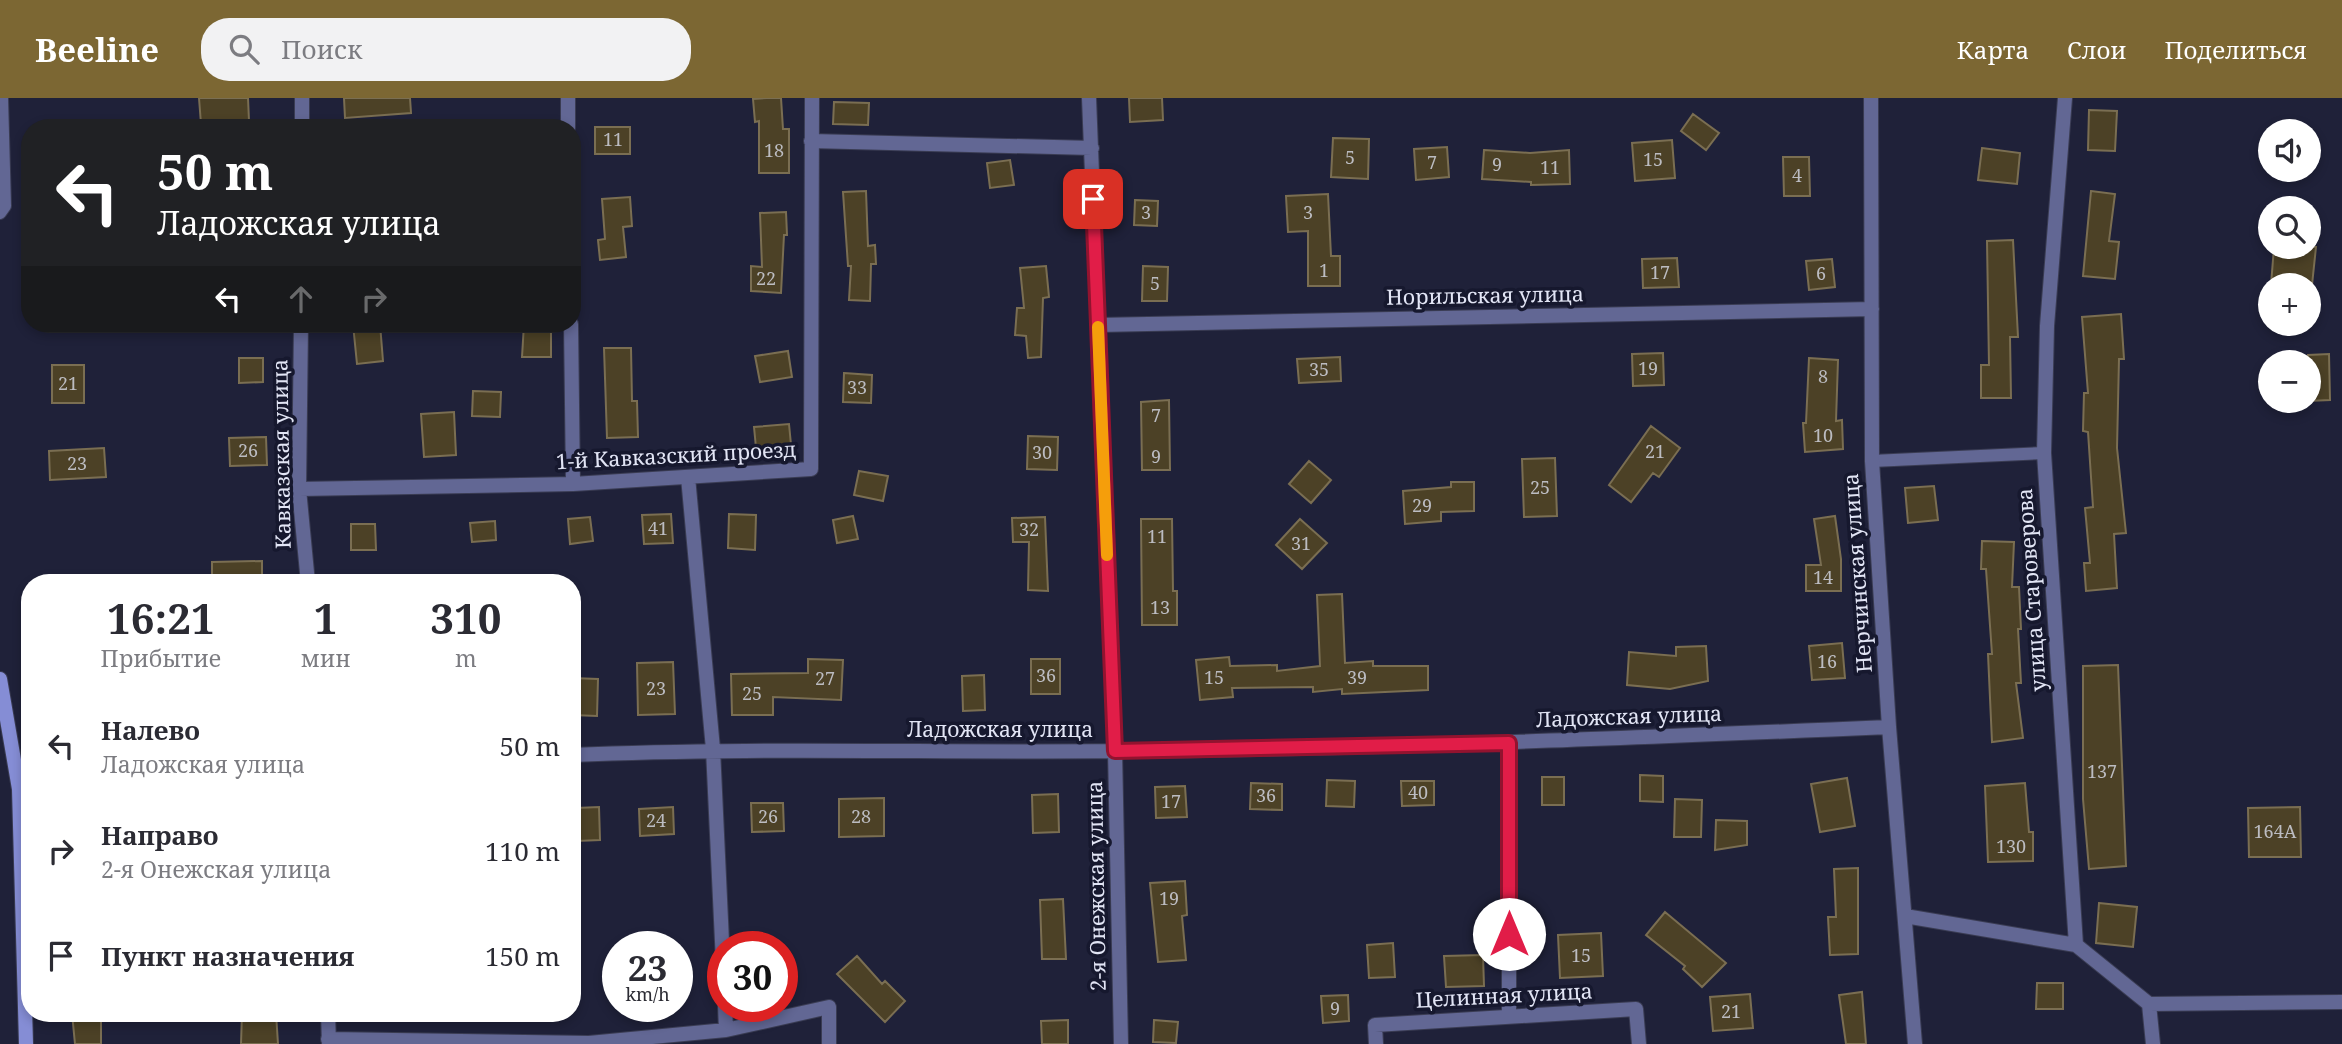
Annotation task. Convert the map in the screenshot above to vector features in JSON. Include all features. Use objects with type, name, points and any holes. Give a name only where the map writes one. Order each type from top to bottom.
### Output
[{"type":"street","points":[[302,98],[302,119]]},
{"type":"street","points":[[568,98],[568,119]]},
{"type":"street","name":"1-й Кавказский проезд","points":[[299,489],[573,484],[811,469],[811,98]]},
{"type":"street","name":"2-я Онежская улица","points":[[1089,98],[1115,751],[1121,1044]]},
{"type":"street","name":"Нерчинская улица","points":[[1871,98],[1872,461],[1889,727],[1915,1044]]},
{"type":"street","name":"улица Староверова","points":[[2065,98],[2047,326],[2044,453],[2076,945]]},
{"type":"street","points":[[811,141],[1092,148]]},
{"type":"street","name":"Норильская улица","points":[[1097,325],[1872,309]]},
{"type":"street","name":"Кавказская улица","points":[[300,333],[299,489],[307,574]]},
{"type":"street","points":[[571,333],[573,484]]},
{"type":"street","points":[[688,477],[713,749],[722,931]]},
{"type":"street","points":[[0,680],[5,743],[21,781]]},
{"type":"street","name":"Ладожская улица","points":[[581,755],[713,749],[1115,751],[1509,743],[1889,727]]},
{"type":"street","points":[[1509,743],[1509,1016]]},
{"type":"street","points":[[1905,916],[2076,945],[2149,1004],[2342,1002]]},
{"type":"street","points":[[2149,1004],[2153,1044]]},
{"type":"street","points":[[328,1022],[328,1041],[589,1044],[726,1030],[829,1007],[829,1044]]},
{"type":"street","name":"Целинная улица","points":[[1376,1044],[1375,1025],[1636,1009],[1639,1044]]},
{"type":"street","points":[[26,1022],[26,1044]]},
{"type":"street","points":[[726,1022],[726,1030]]},
{"type":"lane","points":[[0,213],[5,206],[2,98]]},
{"type":"lane","points":[[1872,461],[2044,453]]},
{"type":"building","points":[[199,98],[248,98],[249,119],[201,119]]},
{"type":"building","points":[[344,98],[410,98],[411,113],[345,118]]},
{"type":"building","points":[[781,98],[783,129],[789,129],[789,173],[759,173],[759,121],[755,122],[753,99]]},
{"type":"building","points":[[1129,98],[1162,98],[1163,120],[1130,122]]},
{"type":"building","points":[[834,102],[869,103],[868,125],[833,124]]},
{"type":"building","points":[[2089,110],[2117,111],[2115,151],[2088,150]]},
{"type":"building","points":[[1693,114],[1719,133],[1706,150],[1681,131]]},
{"type":"building","points":[[595,127],[630,127],[630,154],[595,154]]},
{"type":"building","points":[[1333,138],[1369,139],[1368,179],[1331,177]]},
{"type":"building","points":[[1672,140],[1675,178],[1635,181],[1632,143]]},
{"type":"building","points":[[1447,147],[1449,177],[1416,180],[1414,149]]},
{"type":"building","points":[[1982,148],[2020,153],[2017,184],[1978,180]]},
{"type":"building","points":[[1484,150],[1530,153],[1569,150],[1570,184],[1531,185],[1531,182],[1482,179]]},
{"type":"building","points":[[1783,157],[1809,157],[1810,196],[1784,196]]},
{"type":"building","points":[[1010,160],[1014,185],[990,188],[987,163]]},
{"type":"building","points":[[866,191],[868,246],[875,245],[876,264],[871,264],[870,301],[849,300],[851,266],[848,266],[843,192]]},
{"type":"building","points":[[2091,191],[2115,194],[2109,241],[2119,242],[2115,279],[2083,276]]},
{"type":"building","points":[[1328,194],[1331,256],[1340,256],[1340,286],[1308,286],[1308,231],[1288,232],[1286,196]]},
{"type":"building","points":[[630,197],[632,226],[623,227],[626,257],[600,260],[598,240],[605,239],[602,199]]},
{"type":"building","points":[[1135,200],[1158,201],[1157,226],[1134,225]]},
{"type":"building","points":[[786,212],[787,235],[784,235],[781,293],[751,291],[751,266],[762,267],[760,213]]},
{"type":"building","points":[[2013,240],[2018,337],[2010,337],[2011,398],[1981,398],[1981,365],[1989,365],[1987,241]]},
{"type":"building","points":[[1677,258],[1679,287],[1643,288],[1642,259]]},
{"type":"building","points":[[1832,259],[1835,287],[1809,290],[1806,261]]},
{"type":"building","points":[[2273,259],[2315,259],[2313,273],[2272,273]]},
{"type":"building","points":[[1046,266],[1049,297],[1043,298],[1041,357],[1028,358],[1026,336],[1015,335],[1017,308],[1024,308],[1020,268]]},
{"type":"building","points":[[1143,266],[1168,267],[1167,301],[1142,301]]},
{"type":"building","points":[[2121,314],[2124,359],[2119,359],[2117,448],[2126,533],[2114,534],[2117,588],[2086,591],[2084,563],[2090,563],[2085,508],[2093,507],[2088,432],[2083,431],[2084,393],[2088,393],[2082,317]]},
{"type":"building","points":[[354,333],[381,333],[383,361],[357,364]]},
{"type":"building","points":[[523,333],[551,333],[551,357],[522,357]]},
{"type":"building","points":[[604,348],[631,348],[632,401],[637,401],[638,437],[607,438]]},
{"type":"building","points":[[788,351],[792,377],[760,382],[755,356]]},
{"type":"building","points":[[1663,353],[1664,385],[1633,386],[1632,354]]},
{"type":"building","points":[[2321,354],[2329,354],[2330,400],[2321,400]]},
{"type":"building","points":[[1340,357],[1341,381],[1299,383],[1297,359]]},
{"type":"building","points":[[239,358],[263,358],[263,382],[239,383]]},
{"type":"building","points":[[1809,358],[1838,360],[1836,421],[1842,420],[1843,449],[1805,452],[1803,423],[1806,423]]},
{"type":"building","points":[[52,365],[84,365],[84,403],[52,403]]},
{"type":"building","points":[[844,373],[872,375],[871,403],[843,402]]},
{"type":"building","points":[[473,391],[501,392],[500,417],[472,416]]},
{"type":"building","points":[[1169,400],[1170,470],[1142,470],[1141,402]]},
{"type":"building","points":[[454,412],[456,455],[424,457],[421,414]]},
{"type":"building","points":[[789,424],[792,455],[757,458],[754,427]]},
{"type":"building","points":[[1651,426],[1680,448],[1659,477],[1653,473],[1631,502],[1609,485]]},
{"type":"building","points":[[1028,436],[1058,437],[1057,470],[1027,469]]},
{"type":"building","points":[[266,437],[267,465],[230,466],[229,438]]},
{"type":"building","points":[[104,448],[106,477],[50,480],[49,451]]},
{"type":"building","points":[[1555,458],[1557,516],[1524,517],[1522,459]]},
{"type":"building","points":[[1309,461],[1331,480],[1311,503],[1289,484]]},
{"type":"building","points":[[859,471],[888,476],[883,501],[854,495]]},
{"type":"building","points":[[1451,482],[1474,482],[1474,511],[1441,512],[1441,521],[1405,524],[1403,491],[1451,487]]},
{"type":"building","points":[[1934,486],[1938,520],[1908,523],[1905,488]]},
{"type":"building","points":[[671,514],[673,543],[644,544],[642,515]]},
{"type":"building","points":[[729,514],[756,515],[755,550],[728,548]]},
{"type":"building","points":[[853,516],[858,539],[837,543],[833,520]]},
{"type":"building","points":[[1835,516],[1841,559],[1841,591],[1806,591],[1806,565],[1821,565],[1814,519]]},
{"type":"building","points":[[590,517],[593,541],[570,544],[568,519]]},
{"type":"building","points":[[1045,517],[1048,591],[1028,590],[1029,542],[1013,542],[1012,518]]},
{"type":"building","points":[[1141,519],[1172,519],[1173,591],[1177,591],[1177,625],[1142,625]]},
{"type":"building","points":[[1300,519],[1327,543],[1302,569],[1276,545]]},
{"type":"building","points":[[495,521],[496,540],[472,542],[470,523]]},
{"type":"building","points":[[351,524],[375,524],[376,550],[351,550]]},
{"type":"building","points":[[1982,541],[2014,542],[2012,587],[2019,587],[2021,683],[2016,683],[2023,738],[1992,742],[1988,654],[1992,654],[1986,569],[1981,569]]},
{"type":"building","points":[[262,561],[262,574],[212,574],[212,562]]},
{"type":"building","points":[[1342,594],[1345,663],[1373,661],[1373,666],[1428,666],[1428,690],[1342,694],[1342,689],[1313,692],[1313,687],[1232,688],[1233,697],[1200,700],[1196,660],[1229,657],[1230,666],[1277,665],[1277,671],[1320,666],[1317,595]]},
{"type":"building","points":[[1842,643],[1845,678],[1812,680],[1809,646]]},
{"type":"building","points":[[1706,646],[1708,681],[1670,689],[1627,685],[1629,652],[1676,656],[1676,647]]},
{"type":"building","points":[[808,659],[843,660],[841,700],[773,697],[773,715],[732,715],[731,674],[808,673]]},
{"type":"building","points":[[1031,659],[1060,659],[1060,694],[1031,694]]},
{"type":"building","points":[[673,662],[675,714],[638,715],[637,663]]},
{"type":"building","points":[[2118,665],[2126,866],[2089,869],[2083,799],[2083,666]]},
{"type":"building","points":[[984,675],[985,710],[963,711],[962,676]]},
{"type":"building","points":[[581,678],[598,679],[597,716],[581,715]]},
{"type":"building","points":[[1640,775],[1663,776],[1663,802],[1640,801]]},
{"type":"building","points":[[1542,777],[1564,777],[1564,805],[1542,805]]},
{"type":"building","points":[[1847,778],[1855,826],[1820,832],[1811,784]]},
{"type":"building","points":[[1327,780],[1355,781],[1354,807],[1326,806]]},
{"type":"building","points":[[1401,781],[1434,781],[1434,805],[1402,806]]},
{"type":"building","points":[[1251,783],[1282,784],[1282,810],[1250,809]]},
{"type":"building","points":[[2025,783],[2029,832],[2033,832],[2033,861],[1988,862],[1985,786]]},
{"type":"building","points":[[1185,786],[1187,817],[1156,818],[1155,787]]},
{"type":"building","points":[[1058,794],[1059,832],[1033,833],[1032,795]]},
{"type":"building","points":[[884,798],[884,836],[839,837],[839,799]]},
{"type":"building","points":[[1675,799],[1702,800],[1701,837],[1674,837]]},
{"type":"building","points":[[751,803],[783,803],[784,831],[752,832]]},
{"type":"building","points":[[599,807],[600,840],[581,841],[581,808]]},
{"type":"building","points":[[673,807],[674,834],[640,836],[639,809]]},
{"type":"building","points":[[2300,807],[2301,857],[2249,857],[2248,808]]},
{"type":"building","points":[[1716,820],[1747,821],[1747,845],[1715,850]]},
{"type":"building","points":[[1858,868],[1858,954],[1830,955],[1828,917],[1836,917],[1834,869]]},
{"type":"building","points":[[1185,881],[1187,915],[1182,916],[1186,960],[1158,962],[1150,883]]},
{"type":"building","points":[[1063,899],[1066,959],[1042,959],[1040,900]]},
{"type":"building","points":[[2099,903],[2137,907],[2133,947],[2096,943]]},
{"type":"building","points":[[1665,912],[1726,963],[1702,987],[1683,969],[1685,966],[1646,935]]},
{"type":"building","points":[[1601,933],[1603,976],[1560,978],[1558,935]]},
{"type":"building","points":[[1393,943],[1395,977],[1369,978],[1367,945]]},
{"type":"building","points":[[1483,955],[1484,986],[1446,987],[1444,956]]},
{"type":"building","points":[[857,956],[882,984],[885,981],[905,1001],[885,1022],[837,974]]},
{"type":"building","points":[[2037,983],[2063,983],[2063,1009],[2036,1009]]},
{"type":"building","points":[[1862,992],[1866,1044],[1846,1044],[1839,995]]},
{"type":"building","points":[[1750,994],[1753,1028],[1713,1031],[1710,997]]},
{"type":"building","points":[[1348,995],[1349,1021],[1323,1023],[1321,996]]},
{"type":"building","points":[[1068,1020],[1068,1044],[1042,1044],[1041,1021]]},
{"type":"building","points":[[1154,1020],[1178,1022],[1176,1043],[1153,1042]]},
{"type":"building","points":[[73,1022],[101,1022],[101,1044],[75,1044]]},
{"type":"building","points":[[242,1022],[277,1022],[278,1044],[241,1044]]},
{"type":"slow traffic","points":[[1098,327],[1107,555]]},
{"type":"route","points":[[1093,199],[1115,751],[1509,743],[1509,934]]}]
